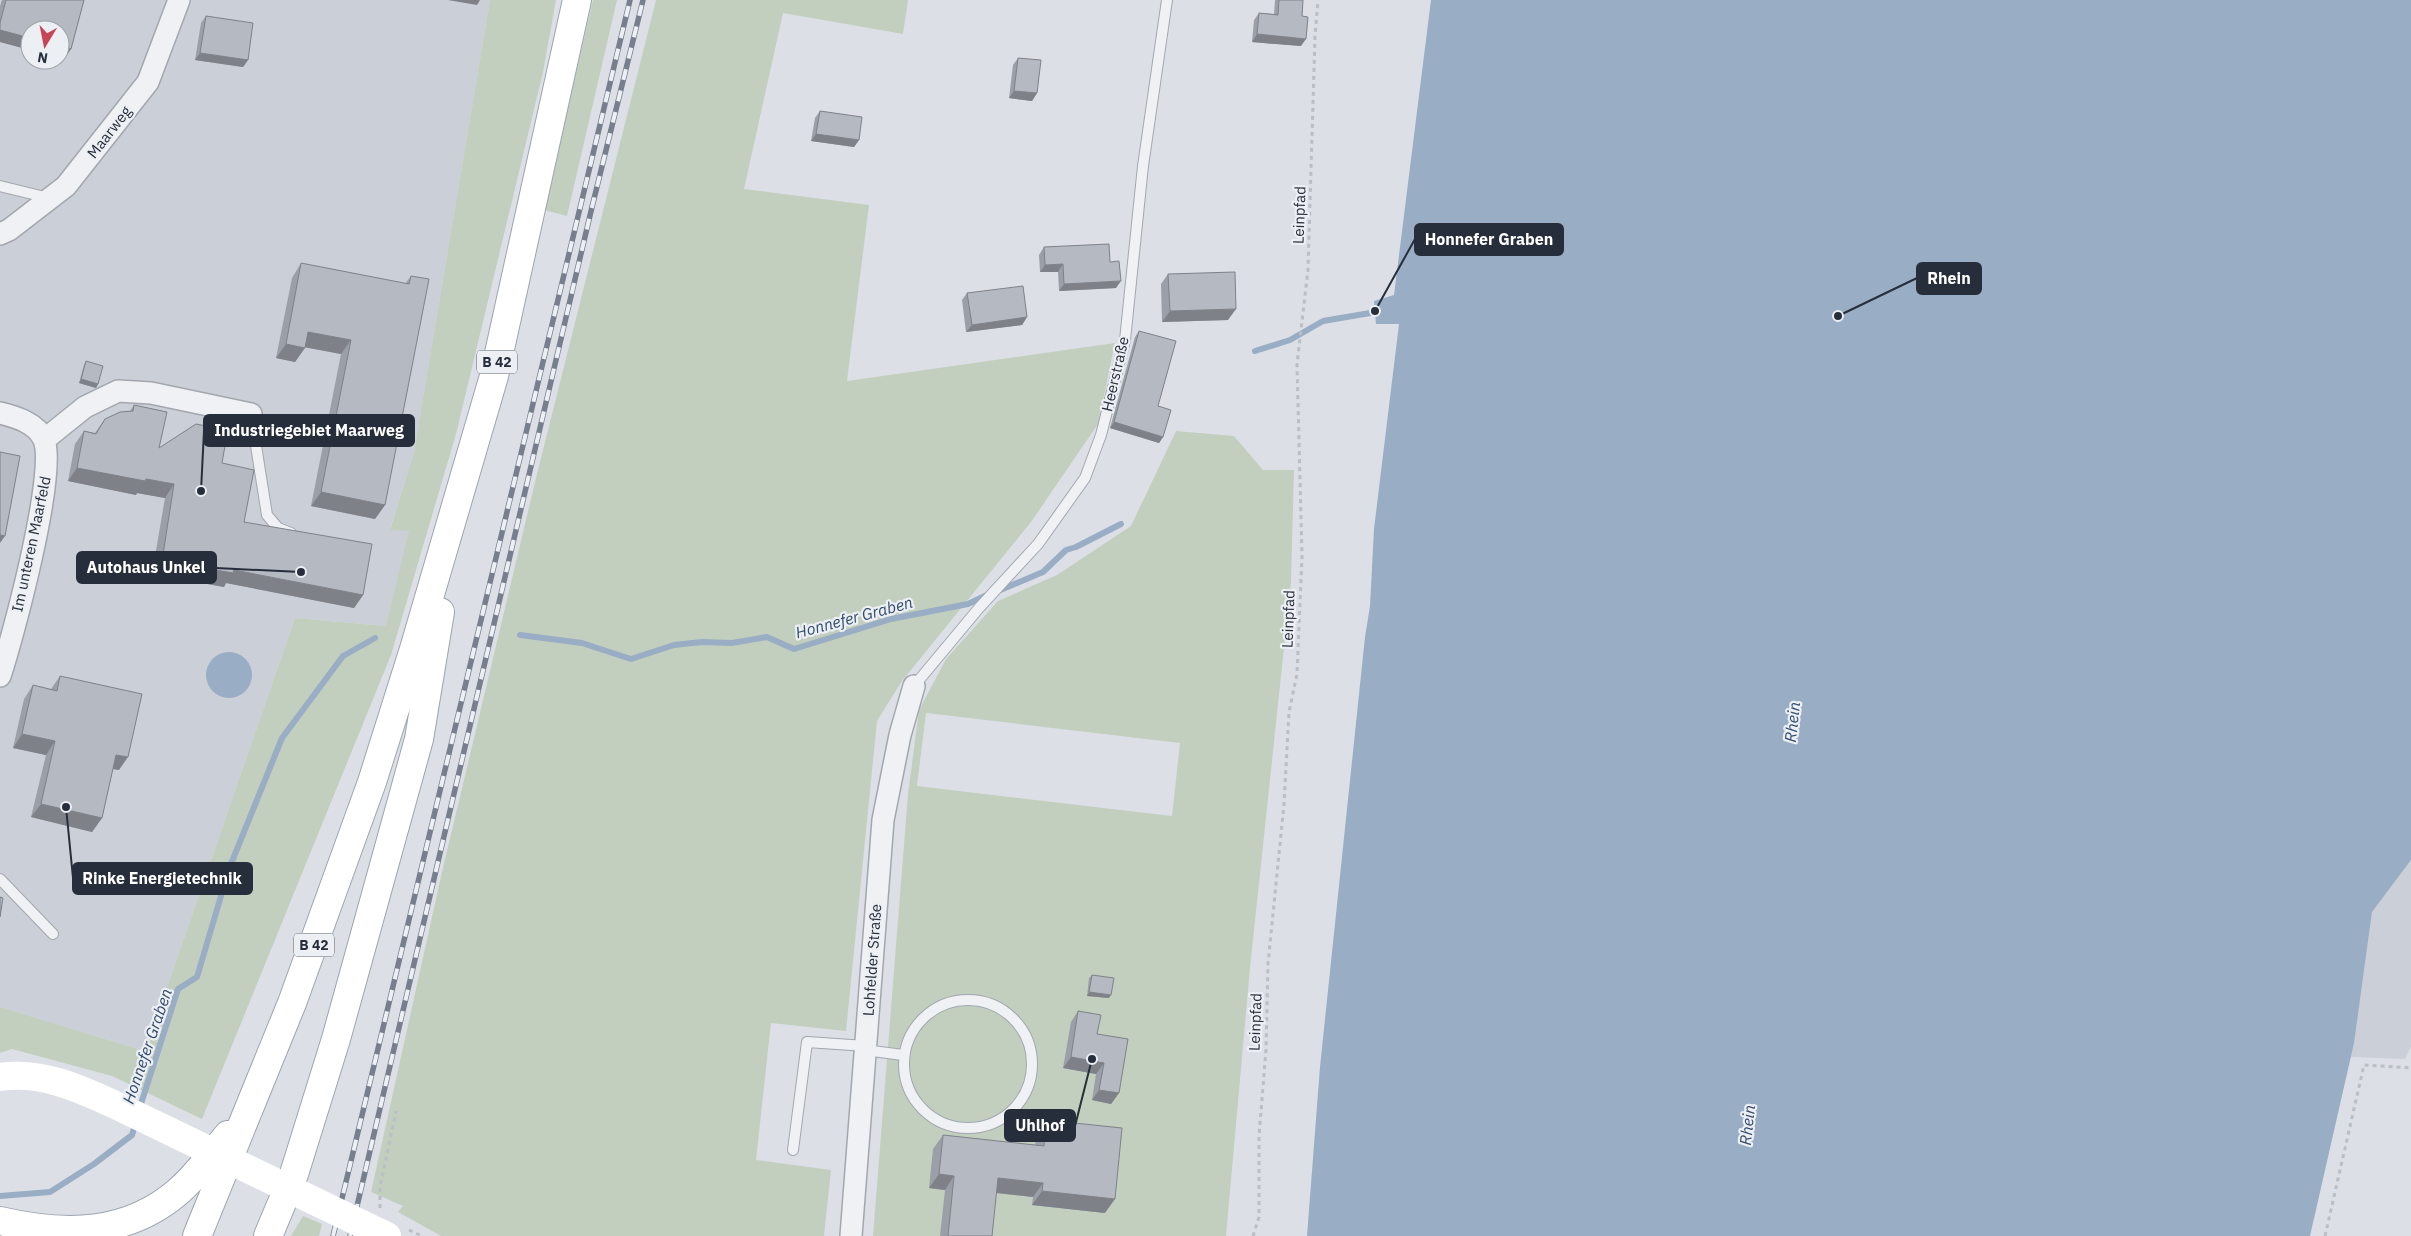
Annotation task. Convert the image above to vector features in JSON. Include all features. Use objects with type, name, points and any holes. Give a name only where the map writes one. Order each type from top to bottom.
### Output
[{"type":"main road","name":"B 42","points":[[197,1236],[252,1107],[292,1003],[372,782],[459,498],[494,376],[577,0]]},
{"type":"main road","points":[[268,1236],[289,1188],[336,1040],[419,739],[459,498]]},
{"type":"main road","points":[[0,1077],[15,1075],[45,1079],[70,1086],[111,1103],[289,1188],[384,1226]]},
{"type":"main road","points":[[0,1221],[31,1228],[74,1233],[93,1232],[131,1222],[180,1191],[252,1107]]},
{"type":"street","name":"Maarweg","points":[[0,234],[66,186],[148,82],[175,1]]},
{"type":"street","points":[[0,413],[16,417],[36,428],[44,440],[85,407],[118,391],[151,393],[251,414]]},
{"type":"street","name":"Im unteren Maarfeld","points":[[0,676],[34,546],[48,463],[44,440]]},
{"type":"street","name":"Lohfelder Straße","points":[[851,1236],[883,820],[900,735],[914,686]]},
{"type":"lane","name":"Heerstraße","points":[[914,686],[979,608],[1038,544],[1085,478],[1101,435],[1125,340],[1143,166],[1167,0]]},
{"type":"lane","points":[[0,186],[50,198]]},
{"type":"lane","points":[[251,414],[268,515],[278,528],[306,537]]},
{"type":"lane","points":[[0,879],[54,934]]},
{"type":"lane","points":[[958,1000],[979,1000],[998,1007],[1015,1020],[1026,1037],[1032,1057],[1031,1079],[1022,1099],[1008,1115],[988,1126],[967,1129],[945,1125],[926,1114],[912,1098],[904,1078],[903,1055],[909,1036],[921,1019],[932,1010],[958,1000]]},
{"type":"lane","points":[[793,1150],[807,1042],[865,1048],[903,1055]]},
{"type":"path","name":"Leinpfad","points":[[1253,1236],[1259,1217],[1259,1136],[1266,1050],[1268,964],[1284,804],[1289,712],[1297,674],[1302,556],[1297,364],[1308,270],[1315,36],[1318,0]]},
{"type":"path","points":[[2326,1236],[2364,1065],[2411,1068]]},
{"type":"path","points":[[384,1226],[380,1187],[396,1111]]},
{"type":"shaded area","points":[[0,0],[490,0],[414,452],[390,529],[410,531],[386,626],[295,618],[145,1051],[0,1007]]},
{"type":"shaded area","points":[[2411,860],[2411,1047],[2405,1059],[2351,1057],[2372,912]]},
{"type":"green space","points":[[490,0],[556,0],[543,72],[456,434],[391,655],[202,1119],[112,1076],[12,1049],[0,1053],[0,1007],[145,1051],[295,618],[386,626],[409,531],[390,530],[414,452]]},
{"type":"green space","points":[[593,0],[617,0],[567,216],[544,210]]},
{"type":"green space","points":[[656,0],[908,0],[903,34],[783,13],[744,189],[869,205],[847,381],[1115,343],[1098,424],[1031,522],[902,681],[877,721],[846,1031],[771,1023],[756,1160],[831,1170],[824,1236],[441,1236],[398,1212],[403,1206],[371,1192],[442,872],[536,478]]},
{"type":"green space","points":[[1176,431],[1234,436],[1263,470],[1294,470],[1291,582],[1250,968],[1226,1236],[873,1236],[908,794],[919,710],[946,659],[998,601],[1057,575],[1131,526]],"holes":[[[926,713],[1180,743],[1172,816],[917,786]]]},
{"type":"green space","points":[[303,1216],[322,1224],[319,1236],[291,1236]]},
{"type":"water","points":[[1431,0],[2411,0],[2411,860],[2372,912],[2354,1043],[2310,1236],[1307,1236],[1320,1067],[1365,637],[1370,606],[1374,529],[1399,324],[1376,324],[1374,301],[1394,295]]},
{"type":"water","points":[[224,652],[234,652],[248,662],[252,675],[248,688],[242,694],[234,698],[224,698],[210,688],[206,680],[206,670],[216,656]]},
{"type":"building","points":[[6,0],[84,0],[71,49],[70,20],[20,20],[20,35],[0,30]]},
{"type":"building","points":[[1279,0],[1303,0],[1302,16],[1308,17],[1306,39],[1257,34],[1259,13],[1278,15]]},
{"type":"building","points":[[206,16],[253,23],[248,60],[200,53]]},
{"type":"building","points":[[1018,58],[1041,60],[1037,93],[1014,91]]},
{"type":"building","points":[[820,111],[862,117],[859,140],[816,134]]},
{"type":"building","points":[[1109,244],[1110,262],[1119,261],[1121,281],[1064,284],[1063,264],[1045,265],[1044,247]]},
{"type":"building","points":[[301,263],[409,284],[411,276],[429,279],[385,505],[321,492],[351,340],[308,332],[305,348],[286,344]]},
{"type":"building","points":[[1235,272],[1236,309],[1170,311],[1168,274]]},
{"type":"building","points":[[1023,286],[1027,317],[972,325],[967,293]]},
{"type":"building","points":[[1139,331],[1176,341],[1158,406],[1171,410],[1163,437],[1114,422]]},
{"type":"building","points":[[86,361],[103,366],[98,384],[81,379]]},
{"type":"building","points":[[134,405],[167,412],[159,448],[196,424],[216,428],[226,440],[222,463],[254,470],[244,522],[372,544],[363,595],[234,570],[233,573],[162,561],[174,484],[146,479],[145,481],[77,468],[84,431],[96,434],[105,419],[120,412],[133,411]]},
{"type":"building","points":[[0,452],[20,456],[5,536],[0,535]]},
{"type":"building","points":[[60,676],[142,694],[128,757],[116,755],[102,818],[41,804],[55,741],[22,734],[33,685],[57,691]]},
{"type":"building","points":[[0,897],[3,898],[0,917]]},
{"type":"building","points":[[1092,975],[1114,978],[1111,995],[1089,992]]},
{"type":"building","points":[[1078,1011],[1101,1015],[1097,1034],[1128,1039],[1119,1093],[1099,1090],[1104,1063],[1071,1057]]},
{"type":"building","points":[[1046,1120],[1122,1128],[1115,1199],[1042,1191],[1043,1183],[998,1178],[992,1236],[948,1236],[954,1176],[939,1174],[943,1135],[1044,1146]]},
{"type":"waterway","name":"Honnefer Graben","points":[[1255,351],[1290,340],[1323,321],[1382,311]]},
{"type":"waterway","name":"Honnefer Graben","points":[[998,591],[1043,572],[1066,550],[1076,547],[1121,524]]},
{"type":"waterway","name":"Honnefer Graben","points":[[520,635],[582,643],[631,659],[674,645],[702,642],[732,643],[767,637],[794,649],[891,619],[968,604],[989,594]]},
{"type":"waterway","name":"Honnefer Graben","points":[[139,1110],[178,989],[197,977],[229,869],[282,738],[343,656],[375,638]]},
{"type":"waterway","name":"Honnefer Graben","points":[[0,1196],[50,1192],[94,1164],[132,1135],[136,1122]]},
{"type":"railway","points":[[333,1236],[630,0]]},
{"type":"railway","points":[[350,1236],[592,207],[643,0]]},
{"type":"place","name":"Honnefer Graben","points":[[1375,311]]},
{"type":"place","name":"Rhein","points":[[1838,316]]},
{"type":"place","name":"Industriegebiet Maarweg","points":[[201,491]]},
{"type":"place","name":"Autohaus Unkel","points":[[301,572]]},
{"type":"place","name":"Rinke Energietechnik","points":[[66,807]]},
{"type":"place","name":"Uhlhof","points":[[1092,1059]]}]
